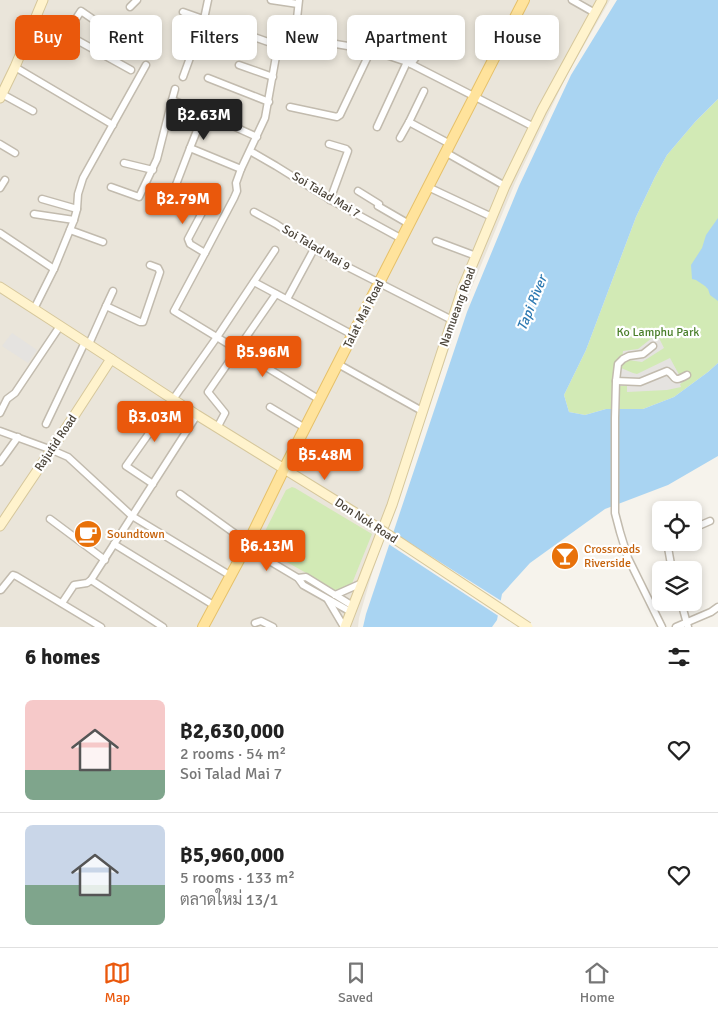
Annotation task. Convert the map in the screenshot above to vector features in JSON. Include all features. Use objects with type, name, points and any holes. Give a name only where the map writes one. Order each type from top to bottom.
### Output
[{"type":"main road","name":"Talat Mai Road","points":[[203,627],[247,545],[447,148],[524,0]]},
{"type":"street","points":[[38,15],[43,0]]},
{"type":"street","points":[[130,7],[137,0]]},
{"type":"street","points":[[205,15],[208,0]]},
{"type":"street","points":[[271,0],[299,2],[298,15]]},
{"type":"street","points":[[572,0],[594,13]]},
{"type":"street","name":"Namueang Road","points":[[344,627],[392,505],[463,287],[505,186],[542,110],[602,0]]},
{"type":"street","points":[[78,15],[81,11],[90,17]]},
{"type":"street","points":[[183,12],[192,15]]},
{"type":"street","points":[[80,42],[130,70]]},
{"type":"street","points":[[19,60],[1,96],[33,110]]},
{"type":"street","points":[[183,77],[189,60]]},
{"type":"street","points":[[276,60],[265,118],[241,168],[236,183],[238,191],[174,311],[320,400]]},
{"type":"street","points":[[290,107],[336,117],[340,115],[366,60]]},
{"type":"street","points":[[400,60],[534,127]]},
{"type":"street","points":[[377,127],[412,60]]},
{"type":"street","points":[[34,309],[54,269],[74,220],[78,194],[83,178],[146,65]]},
{"type":"street","points":[[239,65],[273,77]]},
{"type":"street","points":[[15,68],[113,125]]},
{"type":"street","points":[[208,78],[269,102]]},
{"type":"street","points":[[112,187],[139,197],[157,159],[175,89]]},
{"type":"street","points":[[400,138],[424,90]]},
{"type":"street","points":[[172,100],[257,137]]},
{"type":"street","points":[[168,203],[204,113]]},
{"type":"street","points":[[409,122],[505,186]]},
{"type":"street","points":[[0,144],[15,153]]},
{"type":"street","points":[[329,144],[348,151],[330,200]]},
{"type":"street","points":[[190,148],[241,168]]},
{"type":"street","name":"Soi Talad Mai 7","points":[[250,151],[330,200],[402,239]]},
{"type":"street","points":[[124,163],[153,170]]},
{"type":"street","points":[[0,188],[5,180]]},
{"type":"street","points":[[428,187],[492,217]]},
{"type":"street","points":[[358,191],[379,204],[378,206],[409,224]]},
{"type":"street","points":[[42,199],[77,209]]},
{"type":"street","points":[[205,207],[188,239],[190,244],[205,252]]},
{"type":"street","name":"Soi Talad Mai 9","points":[[254,212],[314,249],[452,320]]},
{"type":"street","points":[[34,214],[74,220]]},
{"type":"street","points":[[70,230],[103,242]]},
{"type":"street","points":[[0,233],[54,269]]},
{"type":"street","points":[[436,241],[476,256]]},
{"type":"street","points":[[287,299],[314,249]]},
{"type":"street","points":[[153,484],[126,466],[217,337],[275,250]]},
{"type":"street","points":[[106,306],[143,322],[160,272],[158,268],[150,265]]},
{"type":"street","points":[[254,282],[353,334]]},
{"type":"street","name":"Don Nok Road","points":[[0,287],[197,416],[354,512],[528,627]]},
{"type":"street","points":[[46,424],[113,291]]},
{"type":"street","points":[[217,428],[225,413],[208,392],[276,294]]},
{"type":"street","points":[[0,413],[7,399],[15,393],[60,326]]},
{"type":"street","points":[[653,346],[643,354],[629,356],[618,364],[615,418],[615,513],[628,558],[662,627]]},
{"type":"street","name":"Rajutid Road","points":[[0,526],[111,359]]},
{"type":"street","points":[[338,364],[422,411]]},
{"type":"street","points":[[616,381],[640,382],[666,371],[670,372],[672,377],[676,379],[681,379],[687,375]]},
{"type":"street","points":[[270,408],[305,428]]},
{"type":"street","points":[[62,603],[74,585],[87,583],[91,580],[197,416]]},
{"type":"street","points":[[0,431],[68,457],[132,516],[231,576]]},
{"type":"street","points":[[0,462],[18,437]]},
{"type":"street","points":[[180,494],[247,545],[298,578],[303,584],[327,598],[352,609]]},
{"type":"street","points":[[50,519],[105,560]]},
{"type":"street","points":[[702,524],[710,521]]},
{"type":"street","points":[[114,544],[215,606]]},
{"type":"street","points":[[0,590],[14,575],[101,627]]},
{"type":"street","points":[[298,578],[306,577],[335,595],[352,609]]},
{"type":"street","points":[[91,580],[164,627]]},
{"type":"street","points":[[335,595],[362,582]]},
{"type":"street","points":[[327,598],[344,627]]},
{"type":"street","points":[[676,627],[687,625],[718,607]]},
{"type":"street","points":[[683,611],[687,625]]},
{"type":"street","points":[[255,623],[261,621],[273,627]]},
{"type":"shaded area","points":[[0,0],[610,0],[567,75],[515,183],[462,311],[373,570],[358,627],[0,627]]},
{"type":"shaded area","points":[[12,333],[37,350],[28,363],[2,346]]},
{"type":"shaded area","points":[[657,334],[664,348],[642,362],[622,359],[623,351],[638,349]]},
{"type":"shaded area","points":[[670,358],[683,382],[680,384],[681,387],[667,390],[627,392],[627,386],[620,386],[621,368],[637,374]]},
{"type":"green space","name":"Ko Lamphu Park","points":[[718,99],[718,363],[674,397],[643,409],[606,409],[585,415],[569,412],[564,395],[586,350],[636,217],[655,177],[667,155],[695,122]]},
{"type":"green space","points":[[292,487],[372,534],[351,586],[336,592],[262,548],[260,541],[286,490]]},
{"type":"water","name":"Tapi River","points":[[617,0],[718,0],[718,99],[695,122],[667,155],[655,177],[636,217],[586,350],[564,395],[569,412],[585,415],[606,409],[643,409],[674,397],[718,363],[718,456],[668,485],[605,509],[530,563],[502,594],[497,620],[492,627],[363,627],[467,312],[519,186],[571,75]]},
{"type":"water","points":[[718,218],[718,301],[710,295],[705,286],[692,279],[691,265],[702,248],[706,235]]},
{"type":"pier","points":[[391,531],[503,602],[500,617],[387,543]]},
{"type":"place","name":"Soundtown","points":[[88,534]]},
{"type":"place","name":"Crossroads Riverside","points":[[565,556]]}]
